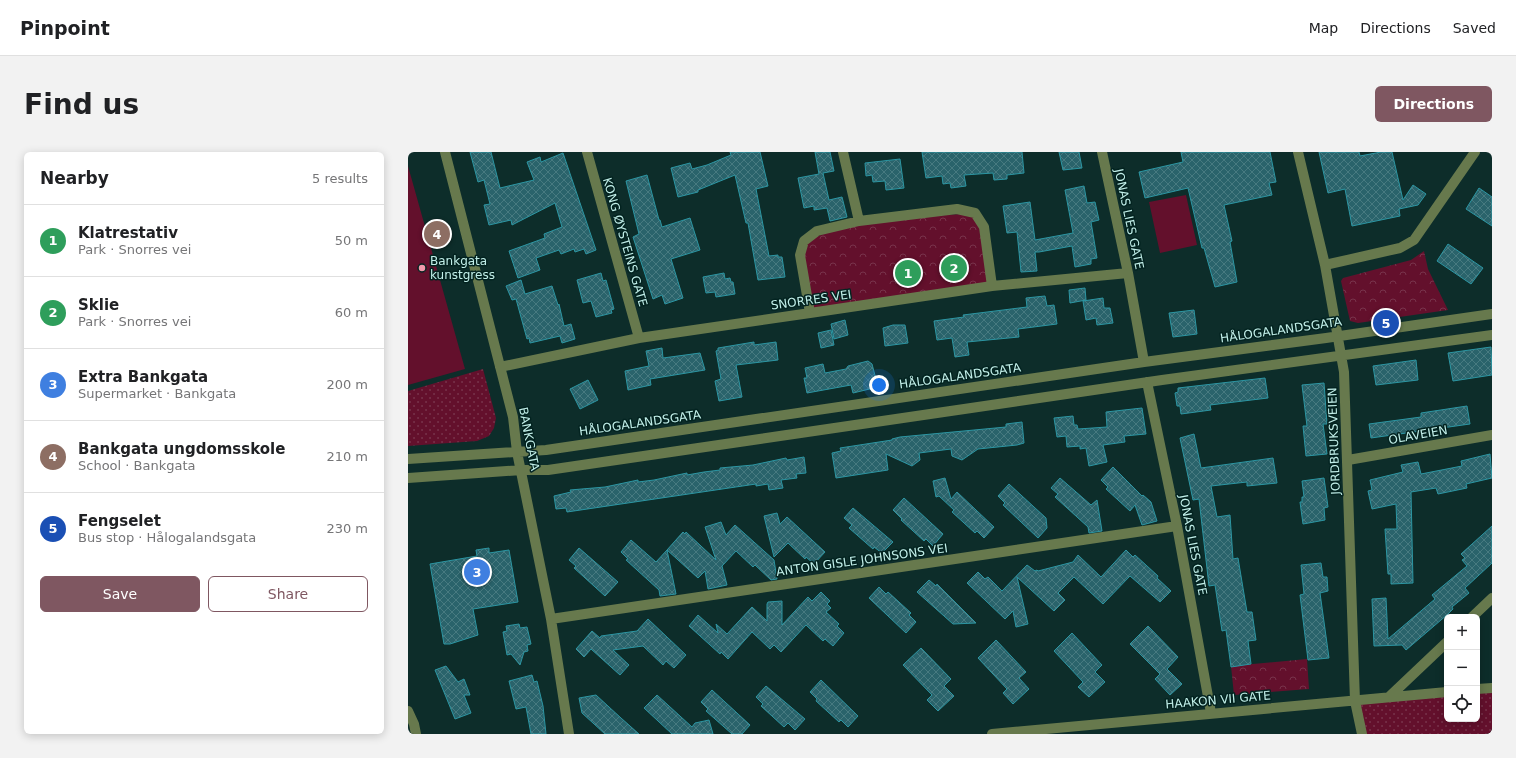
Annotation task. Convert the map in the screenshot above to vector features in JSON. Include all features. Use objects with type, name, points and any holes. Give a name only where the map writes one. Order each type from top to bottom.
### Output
[{"type":"street","name":"BANKGATA","points":[[445,152],[513,417],[517,452],[522,470],[551,619],[569,734]]},
{"type":"street","name":"KONG ØYSTEINS GATE","points":[[586,152],[639,338]]},
{"type":"street","points":[[843,152],[859,221]]},
{"type":"street","name":"JONAS LIES GATE","points":[[1102,152],[1128,273],[1144,362]]},
{"type":"street","name":"JORDBRUKSVEIEN","points":[[1298,152],[1325,265],[1339,336],[1344,372],[1355,701],[1362,734]]},
{"type":"street","points":[[1325,265],[1400,248],[1414,240],[1474,152]]},
{"type":"street","points":[[810,313],[800,255],[804,241],[817,231],[859,221],[958,209],[975,213],[984,227],[992,286]]},
{"type":"street","name":"SNORRES VEI","points":[[500,367],[639,338],[992,286],[1128,273]]},
{"type":"street","name":"HÅLOGALANDSGATA","points":[[408,459],[546,450],[1144,362],[1492,314]]},
{"type":"street","points":[[408,478],[522,470],[548,470],[1146,382],[1492,335]]},
{"type":"street","name":"JONAS LIES GATE","points":[[1146,382],[1177,526],[1211,713]]},
{"type":"street","name":"OLAVEIEN","points":[[1348,460],[1492,435]]},
{"type":"street","name":"ANTON GISLE JOHNSONS VEI","points":[[551,619],[1177,526]]},
{"type":"street","points":[[1475,614],[1492,598]]},
{"type":"street","points":[[1389,698],[1444,645]]},
{"type":"street","points":[[1480,689],[1492,688]]},
{"type":"street","name":"HAAKON VII GATE","points":[[992,734],[1444,692]]},
{"type":"street","points":[[408,711],[414,724],[416,734]]},
{"type":"green space","name":"Bankgata kunstgress","points":[[408,166],[465,369],[408,385]]},
{"type":"green space","points":[[1186,195],[1197,245],[1160,253],[1149,202]]},
{"type":"green space","points":[[975,213],[984,227],[992,286],[810,313],[800,255],[804,241],[859,221]]},
{"type":"green space","points":[[1424,251],[1428,269],[1448,310],[1358,323],[1350,321],[1341,281],[1343,278],[1411,260]]},
{"type":"green space","points":[[483,369],[496,418],[494,428],[489,436],[477,441],[408,446],[408,391]]},
{"type":"green space","points":[[1307,659],[1309,689],[1234,695],[1231,666]]},
{"type":"green space","points":[[1492,688],[1492,734],[1362,734],[1355,701],[1444,692],[1444,722],[1480,722],[1480,689]]},
{"type":"building","points":[[470,152],[491,152],[500,188],[534,180],[527,162],[540,157],[541,162],[563,153],[596,250],[586,254],[584,249],[575,252],[574,249],[561,254],[559,250],[536,258],[540,270],[518,278],[509,251],[545,238],[544,234],[562,227],[555,203],[512,225],[511,220],[489,225],[484,205],[490,204],[484,180],[478,182]]},
{"type":"building","points":[[730,152],[760,152],[768,186],[756,189],[769,256],[778,255],[778,257],[782,257],[785,277],[758,280],[748,223],[746,223],[735,175],[698,190],[698,192],[678,197],[671,168],[690,163],[692,169],[707,165],[731,155]]},
{"type":"building","points":[[815,152],[830,152],[834,171],[823,173],[829,200],[842,197],[847,217],[830,221],[827,208],[814,210],[814,206],[804,208],[798,178],[819,174]]},
{"type":"building","points":[[922,152],[1022,152],[1024,173],[1007,175],[1007,179],[994,180],[993,173],[964,175],[966,186],[951,188],[950,183],[943,184],[942,176],[926,178]]},
{"type":"building","points":[[1059,152],[1079,152],[1082,168],[1063,170]]},
{"type":"building","points":[[1181,152],[1270,152],[1276,182],[1269,183],[1272,195],[1224,205],[1232,241],[1230,242],[1237,282],[1215,287],[1204,248],[1202,248],[1188,188],[1145,198],[1139,172],[1183,162]]},
{"type":"building","points":[[1319,152],[1359,152],[1360,156],[1381,152],[1392,152],[1403,200],[1413,185],[1426,194],[1418,205],[1399,209],[1400,216],[1352,226],[1345,189],[1328,193]]},
{"type":"building","points":[[900,159],[904,188],[886,190],[885,181],[873,182],[872,175],[866,176],[865,163]]},
{"type":"building","points":[[647,175],[662,227],[690,218],[700,250],[671,259],[683,298],[665,304],[662,295],[653,299],[633,237],[639,234],[626,181]]},
{"type":"building","points":[[1084,186],[1087,203],[1095,202],[1099,220],[1091,222],[1097,258],[1091,259],[1091,264],[1075,267],[1072,246],[1035,252],[1037,271],[1021,272],[1017,232],[1007,233],[1003,206],[1030,202],[1035,240],[1073,233],[1065,190]]},
{"type":"building","points":[[1479,188],[1492,197],[1492,226],[1466,209]]},
{"type":"building","points":[[1448,244],[1483,268],[1471,284],[1437,261]]},
{"type":"building","points":[[601,273],[603,281],[606,280],[614,309],[611,310],[612,313],[596,317],[591,301],[583,303],[577,280]]},
{"type":"building","points":[[724,273],[725,279],[730,278],[731,282],[733,282],[735,294],[716,297],[715,292],[706,293],[703,277]]},
{"type":"building","points":[[521,280],[525,294],[552,286],[558,305],[559,304],[564,326],[571,324],[575,339],[562,343],[560,336],[530,343],[529,338],[527,339],[516,299],[512,300],[506,286]]},
{"type":"building","points":[[1085,288],[1086,300],[1070,303],[1069,290]]},
{"type":"building","points":[[1045,296],[1047,306],[1054,305],[1057,324],[1018,329],[1019,337],[967,342],[969,355],[955,357],[952,338],[937,340],[934,321],[964,317],[963,315],[1027,307],[1026,298]]},
{"type":"building","points":[[1103,298],[1104,308],[1110,308],[1113,323],[1097,325],[1096,318],[1086,320],[1083,301]]},
{"type":"building","points":[[1194,310],[1197,334],[1173,337],[1169,313]]},
{"type":"building","points":[[845,320],[848,335],[834,339],[831,324]]},
{"type":"building","points":[[893,325],[905,325],[908,343],[885,346],[883,328]]},
{"type":"building","points":[[831,330],[834,345],[821,348],[818,333]]},
{"type":"building","points":[[754,342],[754,345],[776,342],[778,360],[736,365],[742,397],[719,401],[715,381],[721,379],[716,351],[718,348]]},
{"type":"building","points":[[1491,347],[1492,375],[1453,381],[1448,353]]},
{"type":"building","points":[[662,348],[663,358],[700,353],[705,370],[650,379],[651,385],[628,390],[625,371],[649,366],[646,351]]},
{"type":"building","points":[[1416,360],[1418,380],[1376,385],[1373,366]]},
{"type":"building","points":[[868,361],[872,364],[878,387],[853,393],[851,385],[807,393],[804,378],[807,378],[805,368],[823,364],[825,373],[846,369],[848,366]]},
{"type":"building","points":[[1265,378],[1268,398],[1210,405],[1211,410],[1181,414],[1180,406],[1177,406],[1175,393],[1178,392],[1178,388]]},
{"type":"building","points":[[588,380],[598,400],[580,409],[570,389]]},
{"type":"building","points":[[1324,383],[1327,424],[1323,424],[1327,454],[1306,456],[1303,426],[1307,426],[1302,385]]},
{"type":"building","points":[[1467,406],[1470,424],[1371,438],[1369,424],[1421,417],[1421,413]]},
{"type":"building","points":[[1142,408],[1146,434],[1124,436],[1125,442],[1103,445],[1107,462],[1089,466],[1086,448],[1080,449],[1080,446],[1067,447],[1066,436],[1057,437],[1054,418],[1073,416],[1074,425],[1077,425],[1078,429],[1107,427],[1106,412]]},
{"type":"building","points":[[1022,422],[1024,443],[978,449],[962,460],[952,456],[951,449],[919,453],[920,460],[912,466],[886,454],[888,470],[836,478],[832,453],[841,451],[840,448],[892,440],[900,437],[1006,427],[1006,424]]},
{"type":"building","points":[[1194,434],[1201,468],[1273,458],[1277,483],[1247,486],[1247,482],[1211,486],[1217,517],[1230,515],[1233,559],[1238,558],[1247,612],[1252,612],[1256,640],[1248,641],[1251,664],[1231,667],[1226,630],[1222,631],[1215,585],[1209,586],[1199,499],[1193,500],[1180,438]]},
{"type":"building","points":[[1490,454],[1492,478],[1466,484],[1467,488],[1438,494],[1436,488],[1411,492],[1413,583],[1391,584],[1391,574],[1388,574],[1385,529],[1397,529],[1396,504],[1372,509],[1368,491],[1372,490],[1370,480],[1403,472],[1401,465],[1418,462],[1421,474],[1462,466],[1461,461]]},
{"type":"building","points":[[804,457],[806,473],[796,474],[797,478],[781,480],[783,488],[769,490],[768,484],[756,486],[756,484],[567,512],[566,508],[556,509],[554,496],[571,492],[570,490],[605,487],[638,480],[638,482],[654,480],[687,473],[687,475],[720,470],[720,468],[753,465],[786,458],[787,460]]},
{"type":"building","points":[[1113,467],[1142,496],[1143,495],[1151,502],[1157,521],[1142,525],[1135,505],[1130,511],[1106,489],[1108,487],[1101,480]]},
{"type":"building","points":[[945,478],[951,499],[957,492],[994,527],[984,538],[977,531],[975,533],[952,512],[954,510],[939,496],[936,497],[933,481]]},
{"type":"building","points":[[1060,478],[1091,505],[1097,500],[1102,531],[1089,533],[1088,527],[1055,497],[1058,494],[1051,488]]},
{"type":"building","points":[[1324,478],[1328,507],[1324,508],[1325,520],[1303,524],[1300,502],[1302,502],[1302,497],[1304,497],[1302,481]]},
{"type":"building","points":[[1009,484],[1046,518],[1047,528],[1038,538],[1003,505],[1005,503],[998,496]]},
{"type":"building","points":[[904,498],[943,534],[933,546],[926,539],[924,541],[901,520],[902,519],[893,510]]},
{"type":"building","points":[[853,508],[893,542],[882,553],[874,547],[873,549],[849,528],[852,525],[844,518]]},
{"type":"building","points":[[777,513],[780,524],[787,517],[825,552],[814,564],[806,557],[805,559],[788,543],[774,557],[764,516]]},
{"type":"building","points":[[721,522],[726,535],[735,525],[774,560],[777,579],[771,580],[755,565],[753,567],[736,551],[722,566],[727,585],[708,589],[705,571],[698,578],[667,550],[683,532],[685,534],[686,532],[716,560],[705,527]]},
{"type":"building","points":[[1492,526],[1492,563],[1465,588],[1469,593],[1452,607],[1453,609],[1448,614],[1444,614],[1444,617],[1406,650],[1402,645],[1374,646],[1372,599],[1386,598],[1388,639],[1435,599],[1432,595],[1467,566],[1462,560],[1465,558],[1461,554]]},
{"type":"building","points":[[631,540],[656,562],[667,550],[676,594],[660,596],[659,590],[626,560],[628,559],[621,552]]},
{"type":"building","points":[[489,548],[489,553],[509,550],[518,602],[473,609],[478,635],[450,644],[444,644],[430,564],[477,556],[476,550]]},
{"type":"building","points":[[579,548],[618,582],[605,596],[574,568],[576,566],[569,560]]},
{"type":"building","points":[[1126,550],[1133,557],[1135,555],[1158,576],[1157,578],[1171,591],[1160,602],[1130,576],[1103,604],[1074,577],[1058,593],[1065,600],[1054,611],[1017,577],[1028,624],[1016,627],[1013,611],[1005,619],[967,583],[978,572],[985,579],[988,577],[1002,591],[1027,565],[1035,571],[1038,571],[1073,562],[1078,555],[1101,577]]},
{"type":"building","points":[[1321,563],[1323,577],[1327,577],[1328,591],[1320,593],[1329,658],[1308,660],[1300,595],[1304,594],[1301,565]]},
{"type":"building","points":[[929,580],[936,586],[937,584],[976,623],[953,624],[917,592]]},
{"type":"building","points":[[879,587],[886,594],[888,592],[911,613],[909,615],[916,622],[906,633],[869,598]]},
{"type":"building","points":[[821,592],[830,601],[827,604],[831,608],[826,612],[839,624],[837,626],[844,633],[833,646],[825,639],[823,641],[806,625],[781,652],[774,645],[770,649],[752,632],[728,659],[721,652],[720,654],[689,626],[698,615],[718,633],[716,624],[727,634],[752,607],[767,621],[768,602],[782,601],[782,625],[808,597],[812,601]]},
{"type":"building","points":[[648,619],[686,655],[674,668],[666,661],[663,665],[643,646],[613,650],[629,665],[620,675],[591,649],[584,657],[576,649],[592,631],[600,638],[601,636],[637,631]]},
{"type":"building","points":[[519,624],[520,628],[527,627],[531,644],[527,645],[528,651],[524,652],[520,665],[511,654],[507,655],[503,632],[507,631],[506,626]]},
{"type":"building","points":[[1148,626],[1178,657],[1167,669],[1182,684],[1170,695],[1155,679],[1160,674],[1130,644]]},
{"type":"building","points":[[1072,633],[1102,665],[1095,672],[1105,682],[1089,697],[1078,687],[1083,682],[1054,651]]},
{"type":"building","points":[[996,640],[1026,672],[1019,678],[1029,689],[1013,704],[1003,693],[1007,689],[978,658]]},
{"type":"building","points":[[921,648],[951,679],[944,686],[954,696],[938,711],[927,700],[932,695],[903,665]]},
{"type":"building","points":[[446,666],[458,682],[464,679],[470,695],[464,695],[471,713],[455,719],[435,670]]},
{"type":"building","points":[[532,675],[534,682],[537,681],[543,706],[546,734],[531,734],[526,707],[516,709],[509,681]]},
{"type":"building","points":[[821,680],[858,716],[848,727],[841,720],[839,722],[816,701],[817,699],[810,692]]},
{"type":"building","points":[[766,686],[805,719],[795,730],[788,723],[784,727],[761,706],[763,704],[756,697]]},
{"type":"building","points":[[712,690],[750,725],[742,734],[732,734],[706,711],[708,709],[701,702]]},
{"type":"building","points":[[596,695],[639,734],[605,734],[582,713],[579,698]]},
{"type":"building","points":[[657,695],[692,727],[695,723],[709,720],[713,734],[672,734],[644,708]]},
{"type":"place","name":"Bankgata ungdomsskole","points":[[437,234]]},
{"type":"place","name":"Bankgata kunstgress","points":[[422,268]]},
{"type":"place","name":"Sklie","points":[[954,268]]},
{"type":"place","name":"Klatrestativ","points":[[908,273]]},
{"type":"place","name":"Fengselet","points":[[1386,323]]},
{"type":"place","name":"Extra Bankgata","points":[[477,572]]}]
